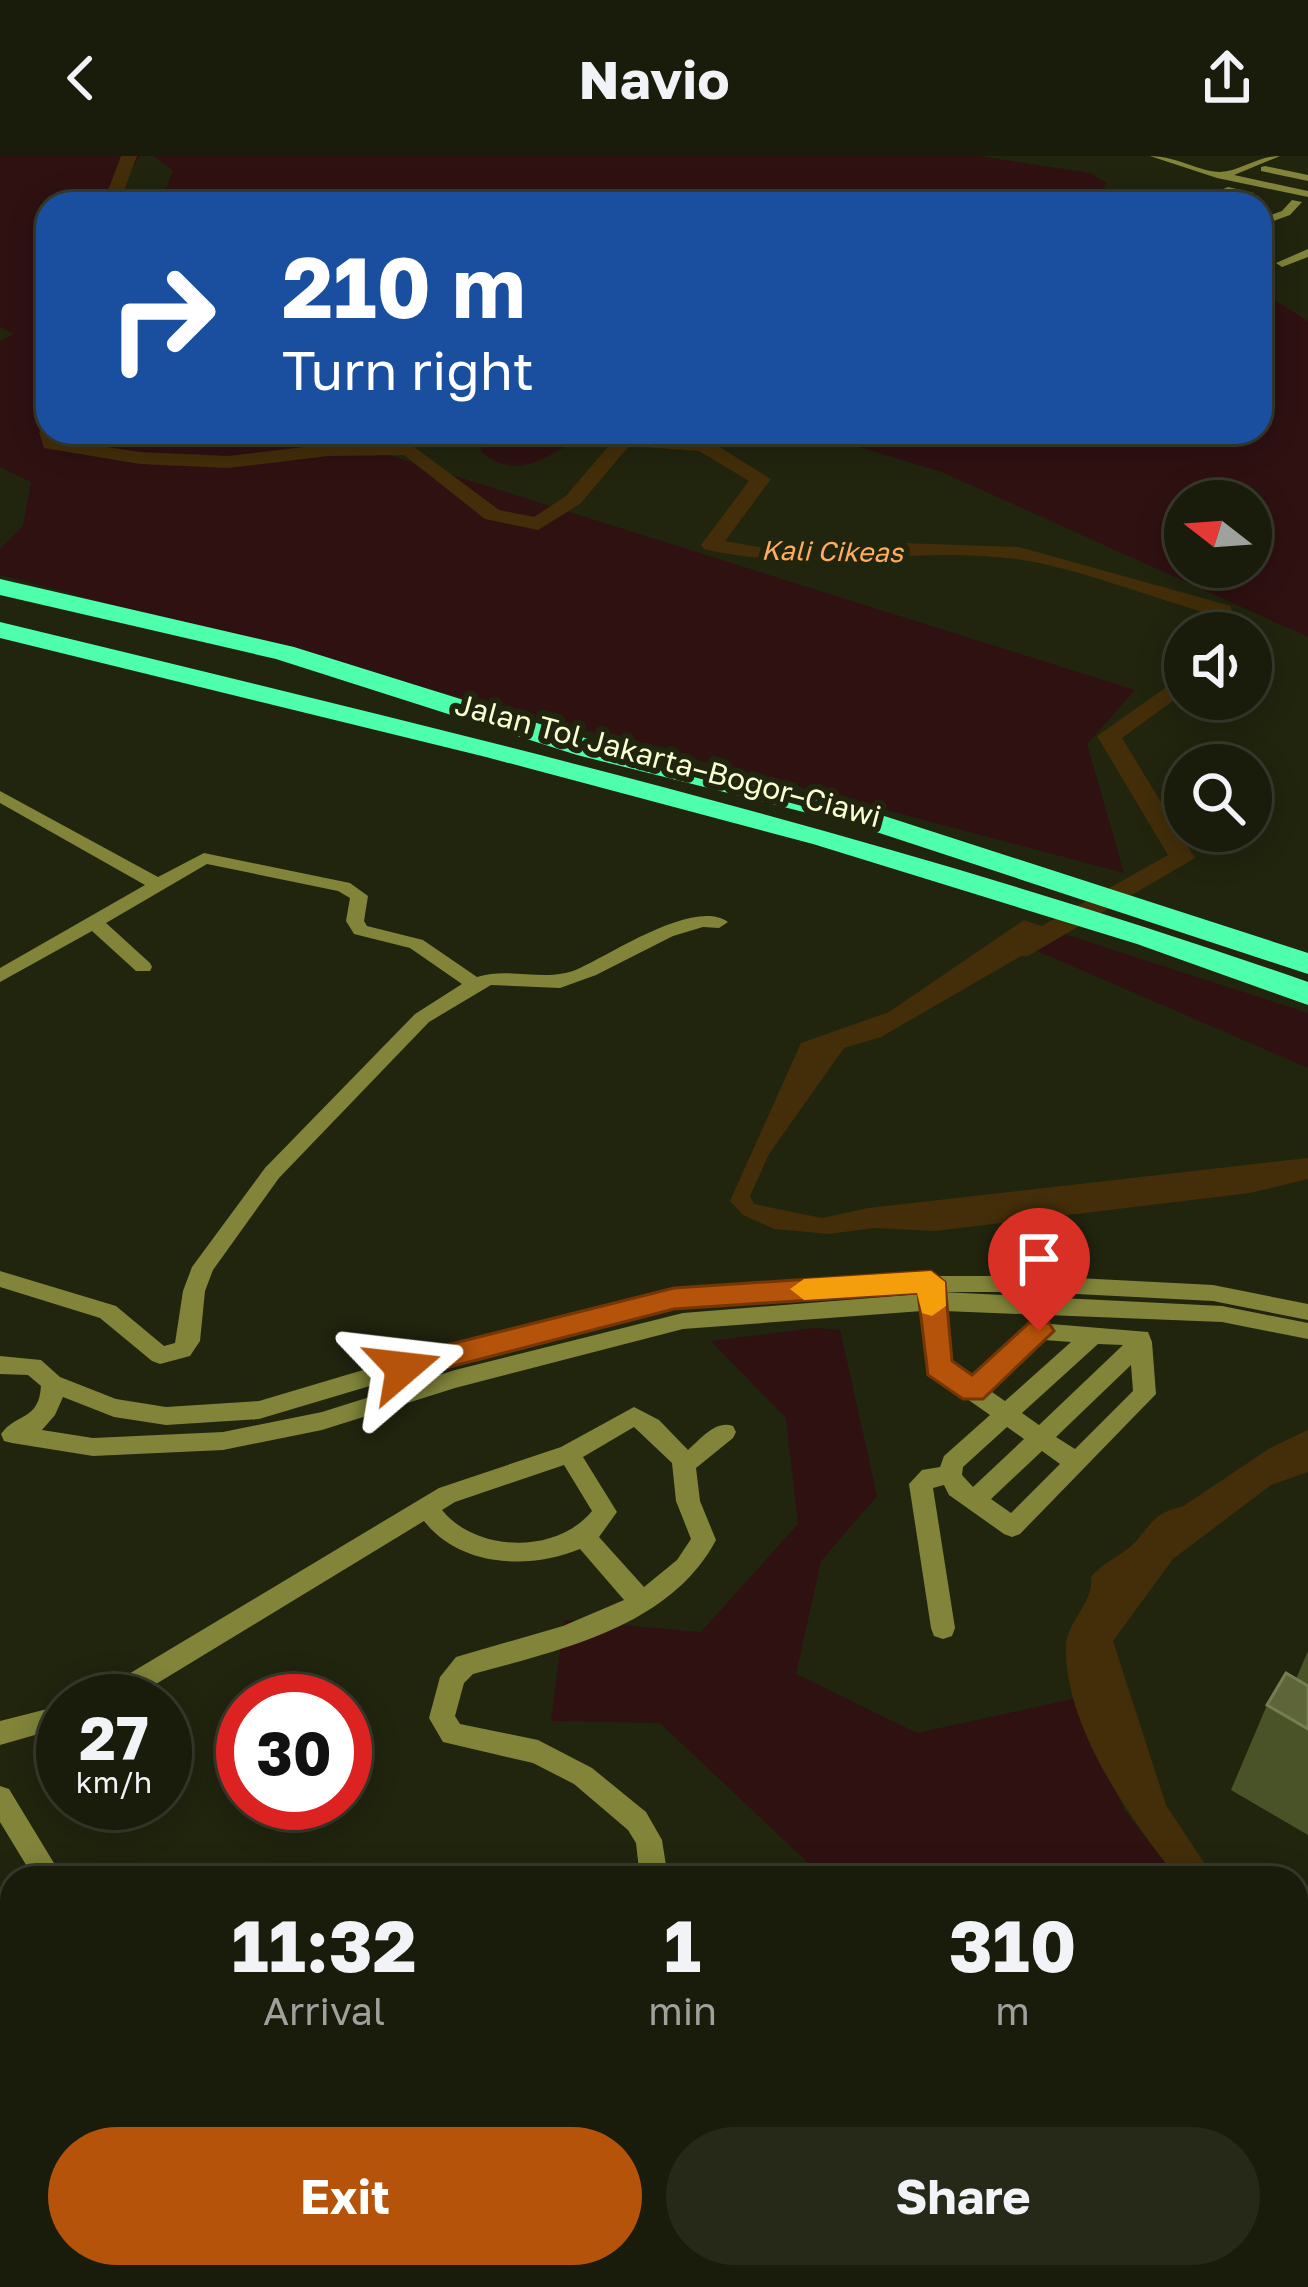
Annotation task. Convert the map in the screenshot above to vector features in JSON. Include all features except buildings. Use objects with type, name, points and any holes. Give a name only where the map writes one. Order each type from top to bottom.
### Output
[{"type":"highway","points":[[0,587],[284,653],[604,753]]},
{"type":"highway","name":"Jalan Tol Jakarta–Bogor–Ciawi","points":[[0,606],[842,813],[1005,862],[1308,994]]},
{"type":"highway","name":"Jalan Tol Jakarta–Bogor–Ciawi","points":[[0,630],[674,796],[973,880],[1308,964]]},
{"type":"street","points":[[1156,156],[1284,190],[1304,200]]},
{"type":"street","points":[[1196,156],[1209,158]]},
{"type":"street","points":[[1221,176],[1274,156]]},
{"type":"street","points":[[1265,169],[1308,181]]},
{"type":"street","points":[[1284,190],[1308,181]]},
{"type":"street","points":[[1272,196],[1304,200]]},
{"type":"street","points":[[1272,218],[1304,200]]},
{"type":"street","points":[[1282,263],[1304,258]]},
{"type":"street","points":[[0,796],[160,886]]},
{"type":"street","points":[[1,970],[96,924],[204,858],[344,886],[359,896],[355,922],[360,930],[416,944],[475,984]]},
{"type":"street","points":[[0,1280],[108,1312],[160,1355],[182,1350],[189,1341],[194,1291],[203,1267],[272,1172],[422,1018],[498,975],[555,985],[693,920],[719,922]]},
{"type":"street","points":[[96,924],[143,967]]},
{"type":"street","points":[[931,1292],[938,1367],[1077,1462]]},
{"type":"street","points":[[0,1365],[33,1366],[52,1383],[115,1408],[166,1416],[259,1411],[448,1354],[679,1310],[931,1292],[1214,1293],[1308,1312]]},
{"type":"street","points":[[1043,1294],[1222,1314],[1308,1331]]},
{"type":"street","points":[[6,1435],[93,1447],[223,1441],[322,1421],[679,1310]]},
{"type":"street","points":[[973,1391],[1039,1331],[1140,1338],[1145,1394],[1012,1527],[957,1489],[950,1475],[952,1463],[1093,1335]]},
{"type":"street","points":[[975,1500],[1141,1342]]},
{"type":"street","points":[[6,1435],[42,1417],[52,1400],[52,1383]]},
{"type":"street","points":[[151,1674],[428,1508],[473,1484],[569,1454],[634,1416],[683,1460],[688,1501],[704,1540],[696,1555],[640,1600],[564,1640],[465,1665],[453,1677],[442,1718],[452,1734],[538,1752],[583,1776],[637,1821],[650,1840],[653,1866]]},
{"type":"street","points":[[683,1460],[693,1460],[725,1432]]},
{"type":"street","points":[[428,1508],[436,1524],[449,1534],[489,1549],[522,1554],[582,1534],[597,1528],[605,1512],[569,1454]]},
{"type":"street","points":[[943,1628],[921,1484],[930,1477],[950,1475]]},
{"type":"street","points":[[582,1534],[640,1600]]},
{"type":"street","points":[[0,1733],[36,1723]]},
{"type":"street","points":[[0,1798],[10,1837],[38,1866]]},
{"type":"shaded area","points":[[0,156],[140,156],[117,192],[36,192],[36,444],[353,444],[1135,690],[1087,744],[1124,873],[0,575],[0,549],[23,526],[31,482],[0,467],[0,341],[14,334],[0,327]]},
{"type":"shaded area","points":[[153,156],[979,156],[1090,173],[1106,183],[1102,192],[165,192],[173,171]]},
{"type":"shaded area","points":[[1272,298],[1308,321],[1308,637],[1272,621],[1272,612],[1253,612],[1199,588],[1272,588],[1272,480],[1164,480],[1164,572],[942,472],[849,444],[1272,444]]},
{"type":"shaded area","points":[[481,444],[570,444],[526,465],[497,462],[481,452]]},
{"type":"shaded area","points":[[1024,920],[1061,933],[881,1037],[844,1048],[769,1154],[750,1196],[754,1204],[822,1218],[868,1208],[1308,1158],[1308,1179],[1250,1193],[935,1231],[874,1228],[829,1234],[774,1229],[743,1215],[730,1201],[801,1043],[889,1012]]},
{"type":"shaded area","points":[[1061,933],[1308,1013],[1308,1068],[1035,950]]},
{"type":"shaded area","points":[[815,1328],[840,1330],[877,1496],[821,1561],[796,1674],[917,1733],[1073,1699],[1125,1811],[1168,1866],[811,1866],[660,1723],[551,1721],[564,1620],[701,1632],[798,1524],[786,1418],[711,1341]]},
{"type":"shaded area","points":[[1308,1430],[1308,1472],[1271,1485],[1173,1559],[1113,1641],[1166,1805],[1206,1866],[1168,1866],[1121,1799],[1088,1739],[1068,1676],[1067,1637],[1088,1595],[1091,1577],[1100,1568],[1130,1547],[1157,1517],[1182,1507],[1270,1448]]},
{"type":"waterway","name":"Kali Cikeas","points":[[116,192],[129,156]]},
{"type":"waterway","name":"Kali Cikeas","points":[[51,444],[140,458],[228,462],[328,450],[409,449],[492,515],[538,524],[573,500],[621,444]]},
{"type":"waterway","name":"Kali Cikeas","points":[[687,444],[703,445],[761,479],[711,545],[770,555],[903,549],[1019,553],[1223,612]]},
{"type":"waterway","name":"Kali Cikeas","points":[[1019,950],[1182,858],[1109,736],[1164,696]]},
{"type":"slow traffic","points":[[804,1289],[931,1282],[932,1306]]},
{"type":"route","points":[[403,1368],[674,1299],[931,1282],[938,1367],[973,1391],[1039,1331]]}]
